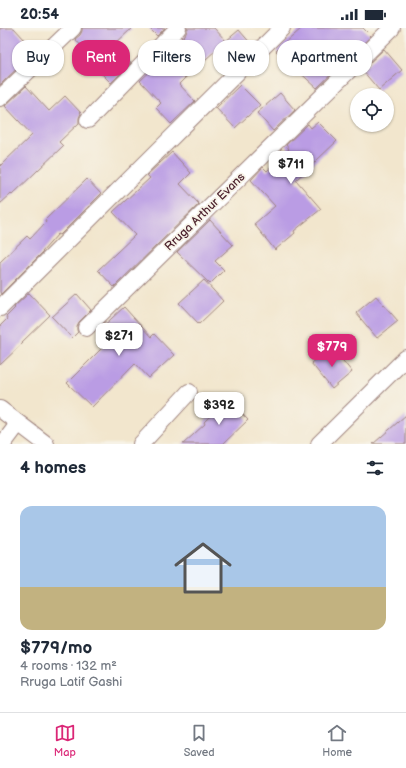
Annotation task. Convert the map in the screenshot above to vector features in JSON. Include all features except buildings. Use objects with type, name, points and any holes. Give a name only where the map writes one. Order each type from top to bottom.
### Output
[{"type":"street","points":[[0,98],[73,28]]},
{"type":"street","points":[[88,120],[178,28]]},
{"type":"street","points":[[0,308],[282,28]]},
{"type":"street","name":"Rruga Arthur Evans","points":[[86,328],[392,28]]},
{"type":"street","points":[[320,444],[406,358]]},
{"type":"street","points":[[141,444],[189,392]]},
{"type":"street","points":[[0,409],[46,444]]},
{"type":"street","points":[[4,444],[18,424]]}]
